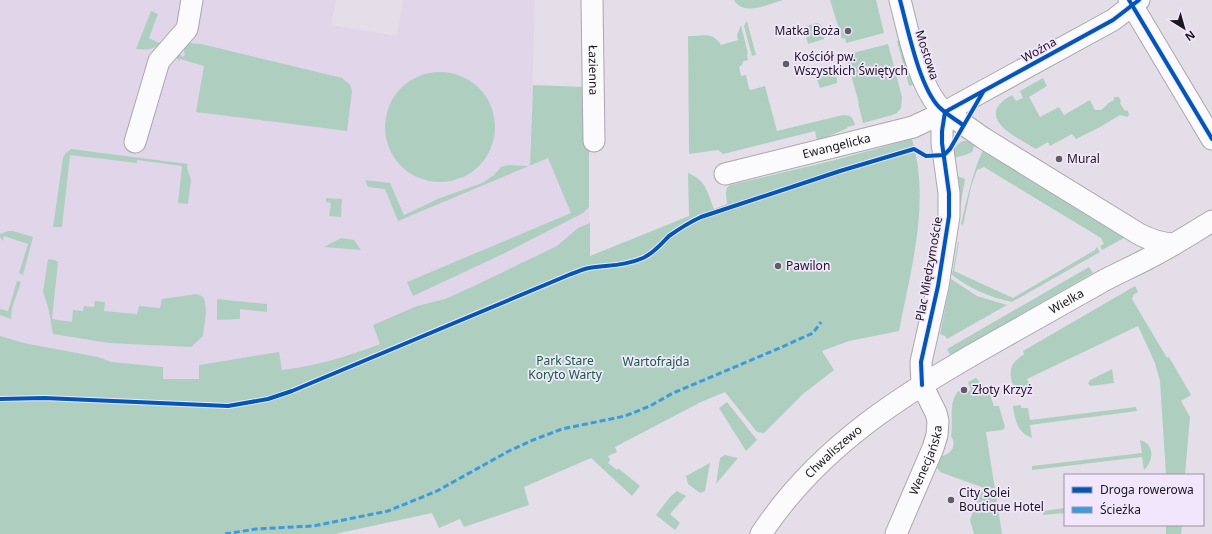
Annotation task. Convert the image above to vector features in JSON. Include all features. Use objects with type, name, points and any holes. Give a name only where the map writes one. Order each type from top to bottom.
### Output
[{"type":"street","points":[[135,142],[160,61],[187,29],[192,0]]},
{"type":"street","name":"Łazienna","points":[[592,0],[594,141]]},
{"type":"street","name":"Mostowa","points":[[900,0],[922,80],[933,100],[945,112],[983,138],[1138,234],[1162,244],[1174,244]]},
{"type":"street","points":[[1134,2],[1212,139]]},
{"type":"street","name":"Woźna","points":[[945,112],[1113,20],[1134,2]]},
{"type":"street","name":"Plac Międzymoście","points":[[922,385],[921,362],[938,286],[949,216],[949,192],[942,143],[945,112]]},
{"type":"street","name":"Ewangelicka","points":[[725,174],[913,128],[945,112]]},
{"type":"street","name":"Wielka","points":[[922,385],[976,352],[1104,280],[1148,259],[1212,221]]},
{"type":"street","name":"Chwaliszewo","points":[[761,534],[794,490],[824,458],[888,407],[922,385]]},
{"type":"street","name":"Wenecjańska","points":[[896,534],[933,448],[937,435],[938,421],[936,413],[922,385]]},
{"type":"shaded area","points":[[0,0],[336,0],[331,25],[397,36],[403,0],[535,0],[530,165],[548,158],[588,162],[590,256],[363,351],[307,367],[221,379],[106,378],[0,364]]},
{"type":"green space","points":[[734,0],[783,0],[750,9],[738,5]]},
{"type":"green space","points":[[830,0],[876,0],[884,33],[846,43],[845,38],[842,39]]},
{"type":"green space","points":[[151,11],[158,14],[149,38],[161,44],[149,49],[136,49]]},
{"type":"green space","points":[[747,21],[756,55],[752,56],[744,26]]},
{"type":"green space","points":[[817,23],[824,29],[824,39],[808,44],[804,27]]},
{"type":"green space","points":[[741,25],[748,60],[743,61],[742,65],[739,67],[741,76],[746,75],[749,89],[751,90],[765,86],[777,131],[843,115],[851,117],[855,125],[847,127],[848,128],[817,141],[815,131],[723,154],[718,150],[689,154],[688,36],[711,36],[721,45],[738,40],[737,35]]},
{"type":"green space","points":[[902,40],[913,85],[909,86],[897,41]]},
{"type":"green space","points":[[188,43],[201,44],[342,78],[350,85],[352,91],[347,131],[196,112],[204,66],[180,59],[179,61],[173,52],[176,49],[182,57],[185,55],[182,45]]},
{"type":"green space","points":[[888,44],[902,97],[901,108],[897,113],[892,115],[863,123],[847,61],[851,60],[849,54]]},
{"type":"green space","points":[[829,68],[833,68],[837,83],[820,88],[815,74]]},
{"type":"green space","points":[[440,72],[461,76],[471,81],[479,88],[486,96],[491,106],[495,127],[491,148],[486,158],[479,166],[471,173],[461,178],[440,182],[419,178],[409,173],[401,166],[394,158],[389,148],[385,127],[389,106],[394,96],[401,88],[409,81],[419,76]]},
{"type":"green space","points":[[1043,78],[1047,86],[1029,97],[1040,117],[1059,107],[1064,115],[1090,100],[1095,110],[1101,110],[1114,100],[1114,97],[1119,97],[1121,101],[1120,103],[1129,114],[1128,117],[1120,115],[1076,139],[1072,134],[1050,146],[1048,142],[1036,149],[1018,139],[1002,126],[997,119],[996,111],[1001,103],[1012,95],[1016,101],[1023,98],[1020,91]]},
{"type":"green space","points":[[533,85],[584,87],[589,141],[589,207],[583,213],[505,253],[413,296],[407,282],[571,213],[548,158],[530,166]]},
{"type":"green space","name":"Park Stare Koryto Warty","points":[[912,139],[918,168],[920,189],[918,230],[899,331],[849,341],[822,351],[834,370],[803,394],[764,433],[757,432],[725,392],[701,402],[615,447],[617,452],[608,456],[610,460],[608,463],[617,470],[618,468],[640,486],[632,496],[591,458],[524,487],[529,505],[464,527],[460,519],[439,528],[432,513],[335,534],[0,534],[0,336],[24,343],[98,357],[111,362],[163,367],[163,379],[199,379],[199,365],[279,352],[282,370],[307,366],[356,353],[380,344],[373,325],[417,306],[445,299],[474,286],[557,246],[578,228],[590,223],[590,256],[689,216],[688,173],[703,183],[714,209],[727,204],[726,191],[730,185],[835,160]]},
{"type":"green space","points":[[963,141],[969,141],[975,144],[972,152],[953,158],[955,148]]},
{"type":"green space","points":[[71,149],[188,164],[187,168],[191,180],[188,204],[178,203],[182,166],[137,160],[137,163],[70,155],[62,227],[53,227],[63,158]]},
{"type":"green space","points":[[983,150],[1124,238],[1102,250],[1100,246],[1104,244],[1101,238],[984,167],[977,170],[971,187],[963,225],[961,224],[973,177]]},
{"type":"green space","points":[[508,165],[529,166],[398,221],[385,189],[368,187],[365,180],[390,183],[404,215],[440,198],[482,183],[494,175],[501,167]]},
{"type":"green space","points":[[955,175],[965,179],[959,214]]},
{"type":"green space","points":[[326,198],[342,199],[341,217],[329,216],[331,203],[326,202]]},
{"type":"green space","points":[[8,231],[33,237],[23,275],[19,273],[28,244],[4,236],[3,241],[0,234]]},
{"type":"green space","points":[[341,238],[354,240],[361,250],[324,247]]},
{"type":"green space","points":[[958,242],[954,271],[1013,298],[1095,250],[1097,247],[1100,252],[1012,302],[980,292],[952,275]]},
{"type":"green space","points":[[48,259],[58,262],[52,319],[72,322],[73,310],[83,311],[84,306],[94,307],[95,301],[105,302],[104,311],[137,314],[139,306],[160,308],[162,299],[196,294],[203,297],[206,307],[203,336],[191,347],[109,343],[53,334],[48,307],[43,292]]},
{"type":"green space","points":[[1089,267],[1093,273],[950,355],[947,349]]},
{"type":"green space","points":[[951,279],[977,296],[1007,305],[947,339],[945,336],[940,334]]},
{"type":"green space","points":[[17,281],[21,282],[12,308],[11,319],[0,315],[0,309],[8,311]]},
{"type":"green space","points":[[1135,286],[1138,292],[1133,295],[1132,299],[1191,395],[1181,401],[1190,417],[1185,474],[1166,474],[1160,381],[1155,363],[1138,326],[1027,379],[1030,385],[1028,387],[1017,389],[1013,384],[1011,373],[1013,364],[1024,354],[1023,351]]},
{"type":"green space","points":[[217,299],[267,304],[267,312],[240,309],[240,319],[217,320]]},
{"type":"green space","points":[[1112,369],[1114,383],[1091,386],[1088,384],[1090,380]]},
{"type":"green space","points":[[976,378],[989,392],[994,406],[999,406],[1005,427],[1003,430],[986,432],[1002,534],[974,534],[970,520],[980,492],[987,489],[940,472],[937,468],[942,456],[951,451],[954,443],[951,436],[952,408],[955,396],[959,390],[965,387],[967,392],[971,390],[968,382]]},
{"type":"green space","points":[[727,402],[757,440],[746,451],[719,408]]},
{"type":"green space","points":[[1021,405],[1021,408],[1028,408],[1030,420],[1136,407],[1137,411],[1030,425],[1032,438],[1020,429],[1016,421],[1013,406]]},
{"type":"green space","points":[[1140,440],[1148,445],[1151,453],[1150,462],[1144,470],[1142,457],[1032,470],[1032,466],[1142,453]]},
{"type":"green space","points":[[725,455],[738,458],[716,484],[720,458]]},
{"type":"green space","points":[[710,463],[705,491],[700,493],[688,484],[686,476]]},
{"type":"green space","points":[[677,491],[686,496],[670,514],[680,523],[675,530],[656,515],[670,497]]},
{"type":"green space","points":[[1064,508],[1064,513],[1043,515],[1043,511]]},
{"type":"green space","points":[[1166,526],[1182,526],[1181,534],[1166,534]]},
{"type":"marked path","points":[[225,534],[256,529],[313,526],[388,511],[437,491],[509,451],[533,440],[562,429],[625,416],[650,406],[673,393],[813,333],[821,322]]},
{"type":"cycle path","points":[[900,0],[920,72],[932,98],[939,107],[963,125]]},
{"type":"cycle path","points":[[1129,0],[1212,139]]},
{"type":"cycle path","points":[[945,112],[1113,20],[1139,0]]},
{"type":"cycle path","points":[[0,399],[44,398],[228,406],[268,399],[292,391],[571,274],[587,268],[636,261],[654,251],[669,236],[701,217],[840,171],[914,149],[926,156],[944,155],[950,149],[983,92]]},
{"type":"cycle path","points":[[922,385],[921,362],[938,286],[949,216],[949,193],[942,143],[945,112]]},
{"type":"place","name":"Matka Boża","points":[[848,31]]},
{"type":"place","name":"Kościół pw. Wszystkich Świętych","points":[[786,64]]},
{"type":"place","name":"Mural","points":[[1059,159]]},
{"type":"place","name":"Pawilon","points":[[778,266]]},
{"type":"place","name":"Złoty Krzyż","points":[[964,390]]},
{"type":"place","name":"City Solei Boutique Hotel","points":[[951,500]]},
{"type":"park label","name":"Wartofrajda","points":[[656,362]]}]
